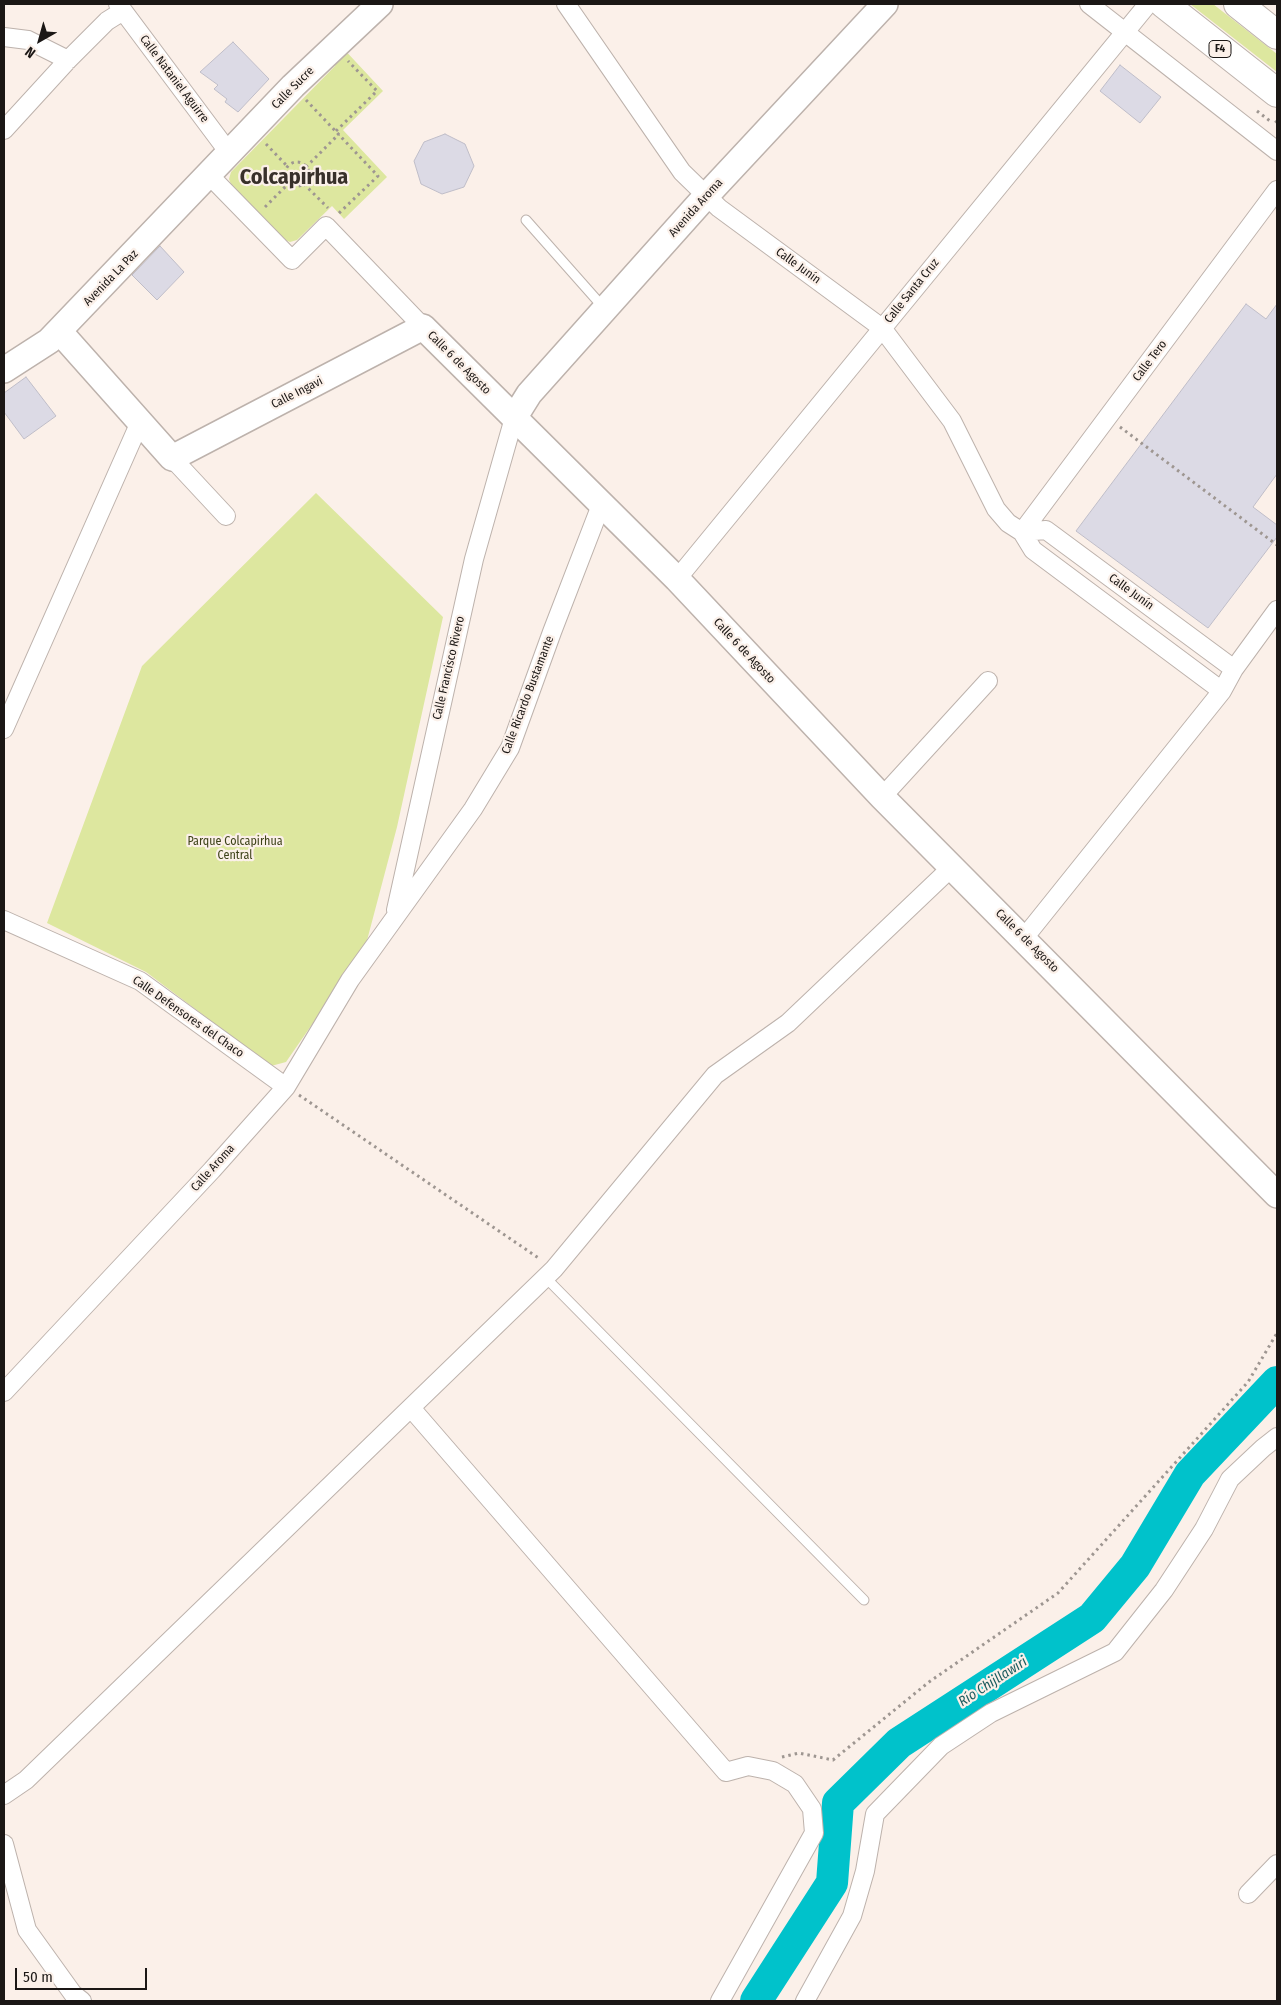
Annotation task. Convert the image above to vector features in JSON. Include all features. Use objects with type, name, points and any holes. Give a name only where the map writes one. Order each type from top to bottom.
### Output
[{"type":"highway","name":"F4","points":[[1164,4],[1277,94]]},
{"type":"highway","points":[[1238,4],[1277,35]]},
{"type":"main road","name":"Calle Sucre","points":[[209,175],[293,86],[380,4]]},
{"type":"main road","name":"Avenida Aroma","points":[[514,418],[529,394],[706,196],[885,4]]},
{"type":"main road","name":"Avenida La Paz","points":[[4,370],[49,342],[209,175]]},
{"type":"main road","name":"Calle 6 de Agosto","points":[[423,327],[677,579],[882,797],[1277,1195]]},
{"type":"main road","name":"Calle Ingavi","points":[[172,458],[423,327]]},
{"type":"main road","points":[[59,331],[172,458]]},
{"type":"street","name":"Calle Junín","points":[[566,4],[682,172],[719,208],[882,328],[952,421],[996,509],[1008,523],[1022,532],[1033,550],[1222,691]]},
{"type":"street","points":[[1089,4],[1277,151]]},
{"type":"street","name":"Calle Santa Cruz","points":[[677,579],[1148,4]]},
{"type":"street","points":[[4,130],[120,7]]},
{"type":"street","name":"Calle Nataniel Aguirre","points":[[120,7],[230,154]]},
{"type":"street","points":[[4,36],[28,40],[68,60]]},
{"type":"street","name":"Calle 6 de Agosto","points":[[209,175],[292,260],[326,226],[423,327]]},
{"type":"street","name":"Calle Tero","points":[[1022,532],[1277,190]]},
{"type":"street","name":"Calle Francisco Rivero","points":[[393,920],[474,559],[514,418]]},
{"type":"street","points":[[4,729],[140,422]]},
{"type":"street","points":[[172,458],[226,516]]},
{"type":"street","name":"Calle Ricardo Bustamante","points":[[393,920],[473,809],[510,748],[552,632],[602,505]]},
{"type":"street","name":"Calle Junín","points":[[1022,532],[1046,530],[1234,669]]},
{"type":"street","points":[[1024,938],[1222,691],[1234,669],[1277,610]]},
{"type":"street","points":[[882,797],[988,681]]},
{"type":"street","points":[[4,1795],[26,1780],[549,1273],[715,1075],[788,1023],[952,867]]},
{"type":"street","name":"Calle Defensores del Chaco","points":[[4,920],[140,981],[286,1087]]},
{"type":"street","name":"Calle Aroma","points":[[4,1392],[212,1170],[286,1087],[350,980],[393,920]]},
{"type":"street","points":[[411,1408],[726,1772],[748,1766],[773,1771],[795,1784],[812,1809],[814,1833],[720,2001]]},
{"type":"street","points":[[805,2001],[852,1916],[865,1871],[876,1814],[910,1776],[941,1746],[991,1712],[1115,1652],[1169,1582],[1204,1529],[1230,1479],[1277,1437]]},
{"type":"street","points":[[4,1844],[27,1930],[73,1994],[82,2001]]},
{"type":"street","points":[[1248,1894],[1277,1864]]},
{"type":"lane","points":[[526,220],[605,309]]},
{"type":"lane","points":[[549,1273],[864,1600]]},
{"type":"path","points":[[306,167],[377,91],[344,56]]},
{"type":"path","points":[[293,86],[378,176],[339,214]]},
{"type":"path","points":[[268,145],[288,167]]},
{"type":"path","points":[[298,163],[306,167],[309,176],[304,184],[296,186],[289,183],[285,176],[288,167],[298,163]]},
{"type":"path","points":[[264,208],[289,183]]},
{"type":"path","points":[[304,184],[325,205]]},
{"type":"path","points":[[1107,418],[1277,545]]},
{"type":"path","points":[[286,1087],[549,1273]]},
{"type":"path","points":[[748,1766],[799,1753],[833,1760],[929,1682],[1058,1593],[1248,1382],[1277,1333]]},
{"type":"green space","points":[[1190,4],[1213,4],[1277,54],[1277,72]]},
{"type":"green space","points":[[341,46],[383,91],[343,130],[387,177],[344,219],[332,206],[297,240],[290,242],[283,239],[232,187],[229,179],[231,172],[335,66]]},
{"type":"green space","name":"Parque Colcapirhua Central","points":[[316,493],[443,617],[397,827],[365,948],[286,1062],[271,1066],[146,972],[47,923],[142,666]]},
{"type":"building","points":[[233,42],[269,79],[238,112],[225,102],[227,99],[214,89],[218,85],[200,72]]},
{"type":"building","points":[[1120,65],[1161,97],[1140,123],[1100,91]]},
{"type":"building","points":[[445,134],[465,144],[474,166],[464,187],[442,194],[421,184],[414,161],[424,142]]},
{"type":"building","points":[[160,246],[184,272],[157,300],[132,275]]},
{"type":"building","points":[[1246,304],[1266,319],[1277,304],[1277,474],[1253,507],[1277,525],[1277,537],[1208,628],[1076,531]]},
{"type":"building","points":[[26,377],[56,416],[24,439],[4,412],[4,393]]},
{"type":"waterway","name":"Río Chijllawiri","points":[[756,2001],[832,1883],[838,1803],[899,1743],[1092,1618],[1135,1566],[1190,1474],[1277,1382]]},
{"type":"district","name":"Colcapirhua","points":[[294,178]]}]
